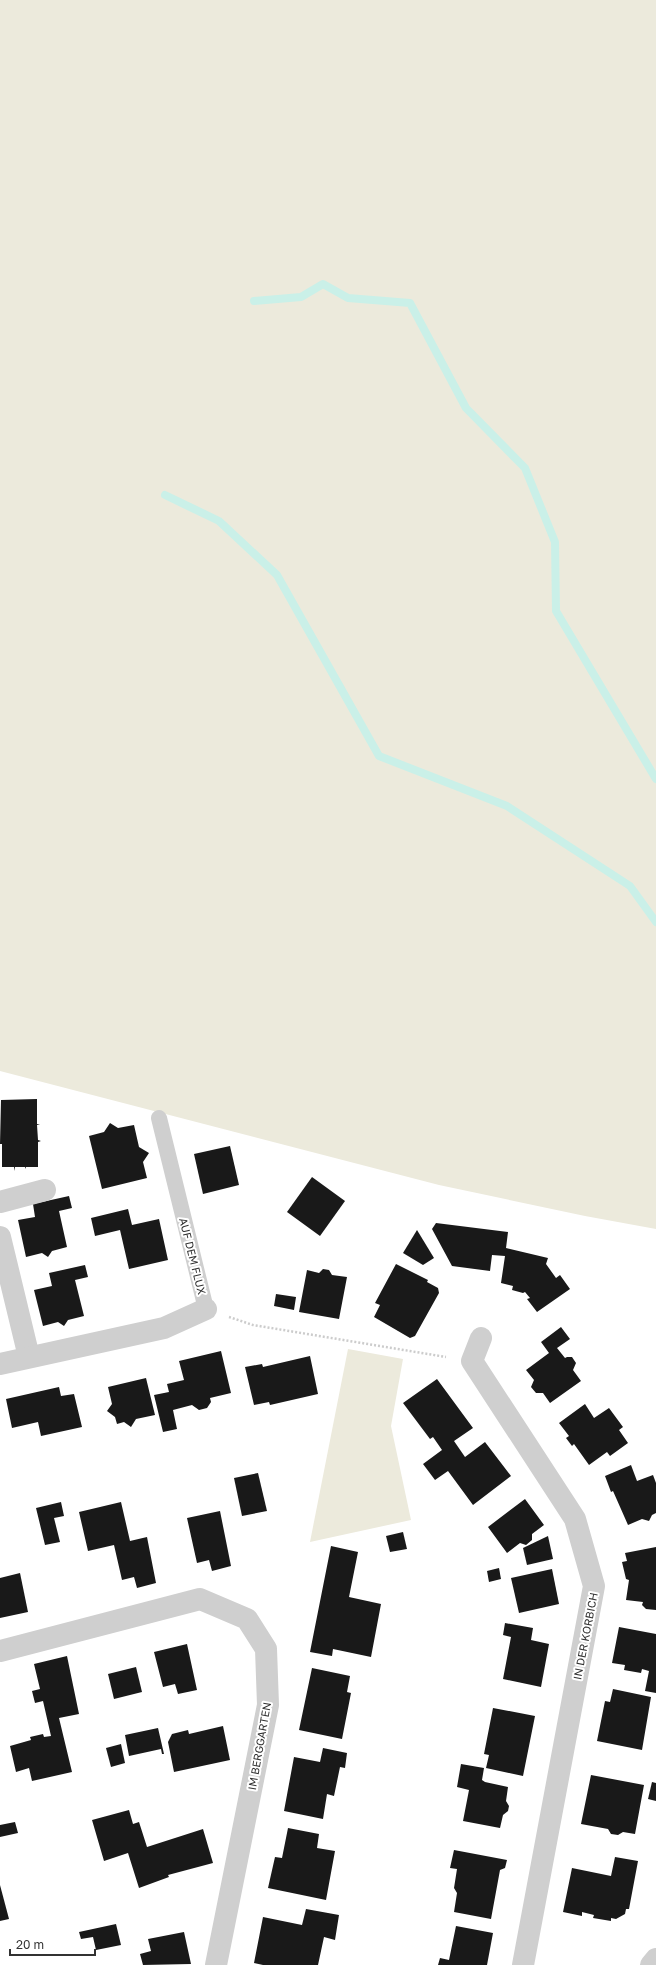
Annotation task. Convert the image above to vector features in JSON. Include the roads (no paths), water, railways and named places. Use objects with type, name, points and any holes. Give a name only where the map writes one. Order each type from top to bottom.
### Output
[{"type":"street","points":[[0,1202],[45,1190]]},
{"type":"street","points":[[0,1238],[29,1357]]},
{"type":"street","name":"AUF DEM FLUX","points":[[0,1364],[164,1328],[206,1309]]},
{"type":"street","name":"IN DER KORBICH","points":[[481,1338],[472,1361],[575,1519],[594,1586],[524,1965]]},
{"type":"street","name":"IM BERGGARTEN","points":[[0,1651],[200,1599],[247,1619],[266,1649],[268,1705],[216,1965]]},
{"type":"street","points":[[651,1965],[656,1959]]},
{"type":"lane","name":"AUF DEM FLUX","points":[[159,1118],[206,1309]]},
{"type":"waterway","points":[[254,301],[301,297],[323,284],[348,298],[410,303],[466,408],[525,468],[555,542],[556,611],[656,779]]},
{"type":"waterway","points":[[165,495],[219,521],[277,575],[379,756],[507,806],[630,886],[656,922]]}]
